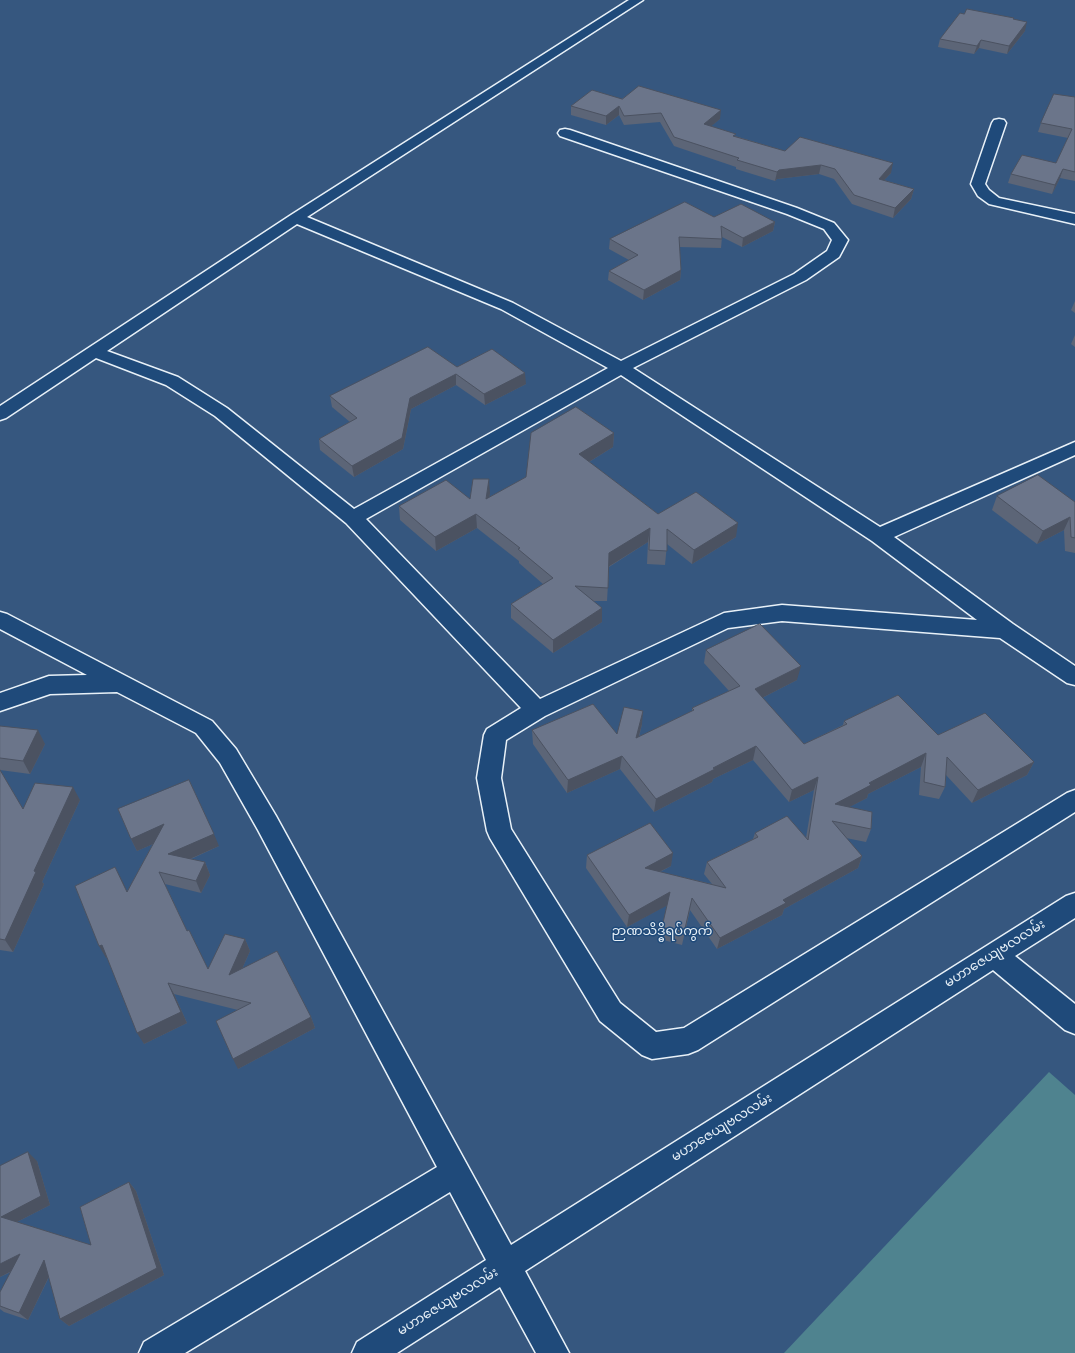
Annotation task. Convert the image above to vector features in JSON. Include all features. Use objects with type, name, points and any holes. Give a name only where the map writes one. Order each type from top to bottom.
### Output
[{"type":"street","points":[[0,414],[296,218],[637,0]]},
{"type":"street","points":[[999,123],[978,184],[983,193],[994,201],[1075,219]]},
{"type":"street","points":[[353,518],[621,368],[800,276],[834,254],[840,240],[829,226],[792,211],[565,133]]},
{"type":"street","points":[[296,218],[507,306],[621,368],[879,536],[1005,630],[1075,677]]},
{"type":"street","points":[[94,352],[172,381],[221,412],[353,518],[537,710]]},
{"type":"street","points":[[879,536],[1075,448]]},
{"type":"street","points":[[1005,630],[782,613],[724,621],[537,710],[495,735],[489,778],[498,831],[610,1012],[652,1046],[688,1042],[1075,800]]},
{"type":"street","points":[[0,620],[204,728],[228,756],[267,823],[554,1353]]},
{"type":"street","points":[[0,702],[49,685],[119,683]]},
{"type":"street","name":"မဟာဇေယျဗလလမ်း","points":[[368,1353],[1075,904]]},
{"type":"street","points":[[994,955],[1075,1021]]},
{"type":"street","points":[[155,1353],[456,1172]]},
{"type":"green space","points":[[1049,1072],[1075,1095],[1075,1353],[784,1353]]},
{"type":"building","points":[[967,9],[1027,22],[1009,46],[981,40],[977,46],[940,39],[960,13],[964,14]]},
{"type":"building","points":[[639,86],[721,110],[704,124],[736,134],[733,136],[785,151],[800,137],[893,163],[879,179],[914,189],[895,208],[854,195],[835,169],[821,165],[779,170],[777,172],[737,160],[739,158],[674,137],[661,113],[624,116],[619,106],[606,116],[571,106],[592,90],[622,99]]},
{"type":"building","points":[[1054,94],[1075,97],[1075,172],[1063,169],[1055,185],[1011,174],[1022,155],[1056,163],[1072,129],[1041,123]]},
{"type":"building","points":[[685,202],[714,217],[741,204],[775,222],[743,238],[721,226],[722,239],[679,237],[681,270],[644,290],[609,271],[638,255],[610,239]]},
{"type":"building","points":[[428,347],[457,367],[492,349],[525,373],[484,394],[456,374],[410,398],[402,438],[352,466],[319,439],[357,418],[330,396]]},
{"type":"building","points":[[576,407],[614,433],[579,454],[658,514],[696,492],[738,523],[694,550],[667,529],[667,551],[649,550],[650,528],[609,553],[608,588],[575,586],[602,608],[553,640],[511,604],[553,578],[518,549],[520,548],[476,514],[435,537],[399,506],[446,480],[470,499],[473,479],[489,479],[486,499],[526,477],[531,433]]},
{"type":"building","points":[[1038,475],[1075,502],[1075,538],[1071,537],[1070,517],[1043,531],[997,496]]},
{"type":"building","points":[[760,624],[801,666],[755,689],[804,744],[847,724],[844,721],[898,695],[938,735],[985,713],[1034,762],[978,790],[947,757],[945,787],[924,782],[926,753],[869,783],[871,785],[835,804],[872,812],[871,829],[832,821],[862,856],[783,900],[786,903],[720,938],[692,898],[684,933],[662,927],[670,892],[629,915],[587,855],[650,823],[673,853],[645,868],[726,888],[707,862],[758,837],[755,833],[787,816],[808,840],[818,777],[792,790],[756,746],[656,799],[622,756],[568,780],[532,730],[593,704],[617,734],[624,707],[643,711],[636,738],[694,710],[692,708],[740,686],[706,650]]},
{"type":"building","points":[[0,726],[38,730],[23,761],[0,758]]},
{"type":"building","points":[[0,770],[23,809],[35,783],[73,787],[34,871],[36,872],[5,940],[0,939]]},
{"type":"building","points":[[189,780],[214,834],[168,854],[205,862],[196,881],[159,872],[187,931],[189,930],[208,969],[225,934],[245,939],[229,975],[277,951],[311,1017],[233,1059],[216,1021],[251,1003],[168,983],[181,1012],[137,1033],[102,945],[99,946],[75,886],[115,867],[127,892],[164,824],[131,839],[118,809]]},
{"type":"building","points":[[28,1152],[41,1196],[1,1217],[91,1245],[80,1207],[129,1182],[157,1268],[60,1319],[44,1260],[19,1313],[0,1306],[0,1292],[20,1254],[0,1264],[0,1166]]},
{"type":"district","name":"ဉာဏသိဒ္ဓိရပ်ကွက်","points":[[662,932]]}]
